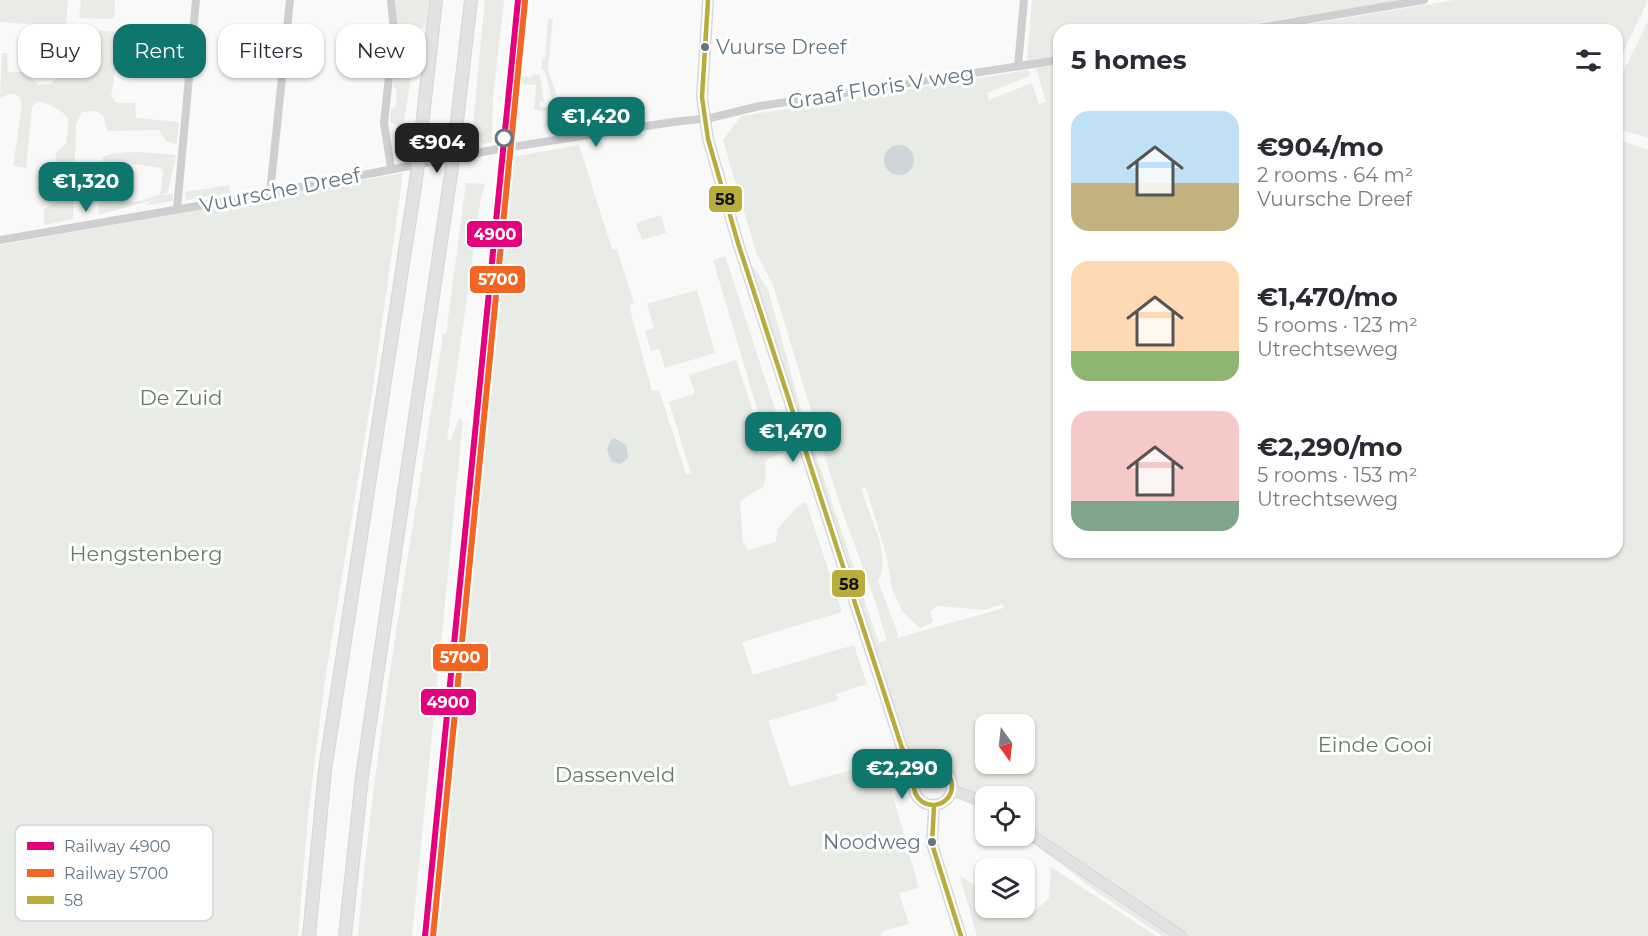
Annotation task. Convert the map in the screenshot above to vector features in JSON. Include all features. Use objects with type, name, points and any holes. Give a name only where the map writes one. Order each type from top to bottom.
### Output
[{"type":"highway","points":[[309,936],[325,770],[414,199],[436,0]]},
{"type":"highway","points":[[345,936],[362,777],[447,203],[471,0]]},
{"type":"main road","points":[[708,0],[702,94],[703,119],[738,243],[849,588],[902,748],[919,772]]},
{"type":"main road","points":[[930,767],[942,769],[951,778],[952,790],[946,801],[934,806],[927,805],[915,794],[913,786],[919,772],[930,767]]},
{"type":"main road","points":[[952,790],[975,799]]},
{"type":"main road","points":[[934,806],[932,844],[961,936]]},
{"type":"main road","points":[[1035,837],[1181,936]]},
{"type":"street","points":[[177,209],[196,0]]},
{"type":"street","points":[[270,193],[290,0]]},
{"type":"street","points":[[391,0],[394,31],[384,123],[392,168]]},
{"type":"street","points":[[1018,66],[1024,0]]},
{"type":"street","points":[[1281,24],[1424,0]]},
{"type":"street","name":"Graaf Floris V weg","points":[[703,119],[760,106],[1053,61]]},
{"type":"street","name":"Vuursche Dreef","points":[[0,240],[270,193],[392,168],[703,119]]},
{"type":"green space","points":[[0,0],[68,0],[66,24],[0,22]]},
{"type":"green space","points":[[81,0],[115,0],[114,19],[79,18]]},
{"type":"green space","points":[[396,0],[428,0],[425,24],[397,24]]},
{"type":"green space","points":[[485,0],[504,0],[493,98],[492,142],[482,144],[479,137],[472,134]]},
{"type":"green space","points":[[1032,0],[1405,0],[1251,24],[1053,24],[1053,59],[1027,61]]},
{"type":"green space","points":[[1454,0],[1648,0],[1623,52],[1623,24],[1310,24]]},
{"type":"green space","points":[[553,18],[548,70],[556,93],[563,134],[560,134],[545,71],[541,68],[542,59],[545,58],[548,19]]},
{"type":"green space","points":[[1648,21],[1648,138],[1623,130],[1623,73]]},
{"type":"green space","points":[[101,31],[113,32],[114,78],[111,96],[117,103],[135,103],[136,118],[179,122],[177,144],[167,142],[159,130],[107,131],[104,116],[96,111],[82,112],[76,125],[73,219],[44,225],[44,209],[57,202],[62,191],[62,178],[55,154],[66,144],[68,120],[54,107],[36,102],[32,108],[26,168],[13,166],[22,105],[20,97],[14,94],[0,99],[2,53],[7,53],[8,72],[18,72],[18,78],[32,78],[38,85],[51,84],[56,78],[101,78]]},
{"type":"green space","name":"Einde Gooi","points":[[1053,66],[1053,558],[1623,558],[1623,141],[1648,150],[1648,936],[1182,936],[1035,839],[1035,786],[975,786],[975,799],[895,746],[868,646],[874,644],[751,264],[768,289],[801,410],[879,643],[886,641],[886,638],[837,496],[773,285],[756,252],[723,140],[741,116],[1029,70],[1030,76],[987,93],[989,100],[1032,83],[1039,104],[1046,102],[1036,68]],"holes":[[[861,487],[866,488],[887,557],[892,589],[902,611],[920,628],[933,622],[930,611],[937,606],[985,610],[1002,604],[1004,608],[897,638],[898,634],[878,581],[883,559],[881,547]]]},
{"type":"green space","points":[[533,74],[540,75],[544,102],[540,102],[540,107],[547,108],[550,129],[545,126],[546,111],[534,110],[536,85],[517,84],[517,76],[532,77]]},
{"type":"green space","points":[[394,78],[411,78],[403,128],[390,122],[391,110],[396,106],[397,89],[393,86]]},
{"type":"green space","name":"Dassenveld","points":[[579,145],[612,249],[617,249],[634,303],[629,305],[652,391],[659,390],[686,474],[691,473],[669,402],[695,394],[689,375],[736,360],[760,433],[759,452],[787,444],[789,451],[772,457],[766,462],[764,486],[740,501],[743,542],[748,550],[776,542],[777,529],[797,507],[806,502],[842,612],[742,642],[753,675],[854,645],[867,684],[836,694],[838,700],[768,721],[790,787],[883,761],[919,888],[899,893],[909,924],[883,931],[880,936],[437,936],[512,157]]},
{"type":"green space","points":[[116,153],[176,155],[168,192],[161,195],[173,194],[173,201],[147,205],[153,200],[98,215],[101,201],[141,201],[160,194],[163,173],[161,168],[127,163],[118,164],[114,174],[106,174],[103,157]]},
{"type":"green space","name":"Hengstenberg","points":[[403,173],[372,394],[324,687],[308,816],[298,936],[0,936],[0,245]]},
{"type":"green space","points":[[466,183],[485,184],[481,198],[447,439],[451,440],[459,418],[463,421],[412,936],[358,936],[384,709],[443,334],[446,334]]},
{"type":"green space","points":[[229,185],[230,193],[186,200],[185,192]]},
{"type":"green space","points":[[661,215],[666,233],[642,240],[636,223]]},
{"type":"green space","points":[[725,256],[778,418],[761,422],[713,260]]},
{"type":"green space","points":[[697,290],[715,353],[665,368],[659,349],[651,351],[645,331],[654,328],[647,304]]},
{"type":"green space","points":[[1035,843],[1173,936],[1162,936],[1100,894]]},
{"type":"green space","points":[[1051,867],[1156,936],[977,936],[960,876],[975,886],[975,918],[1035,918],[1035,911],[1049,898]]},
{"type":"shaded area","points":[[899,145],[905,146],[913,154],[913,166],[905,174],[899,175],[893,174],[885,166],[884,160],[885,154],[893,146]]},
{"type":"shaded area","points":[[614,438],[626,445],[628,458],[620,464],[611,461],[607,449]]},
{"type":"rail line","name":"4900","points":[[425,936],[518,0]]},
{"type":"rail line","name":"5700","points":[[433,936],[525,1]]},
{"type":"transit line","name":"58","points":[[708,0],[702,97],[708,139],[738,243],[902,748],[919,772]]},
{"type":"transit line","name":"58","points":[[933,767],[947,772],[952,786],[947,800],[933,805],[919,800],[914,786],[919,772],[933,767]]},
{"type":"transit line","name":"58","points":[[934,806],[932,844],[961,936]]},
{"type":"place","name":"Vuurse Dreef","points":[[705,47]]},
{"type":"place","name":"Noodweg","points":[[932,842]]},
{"type":"park label","name":"De Zuid","points":[[181,397]]}]
